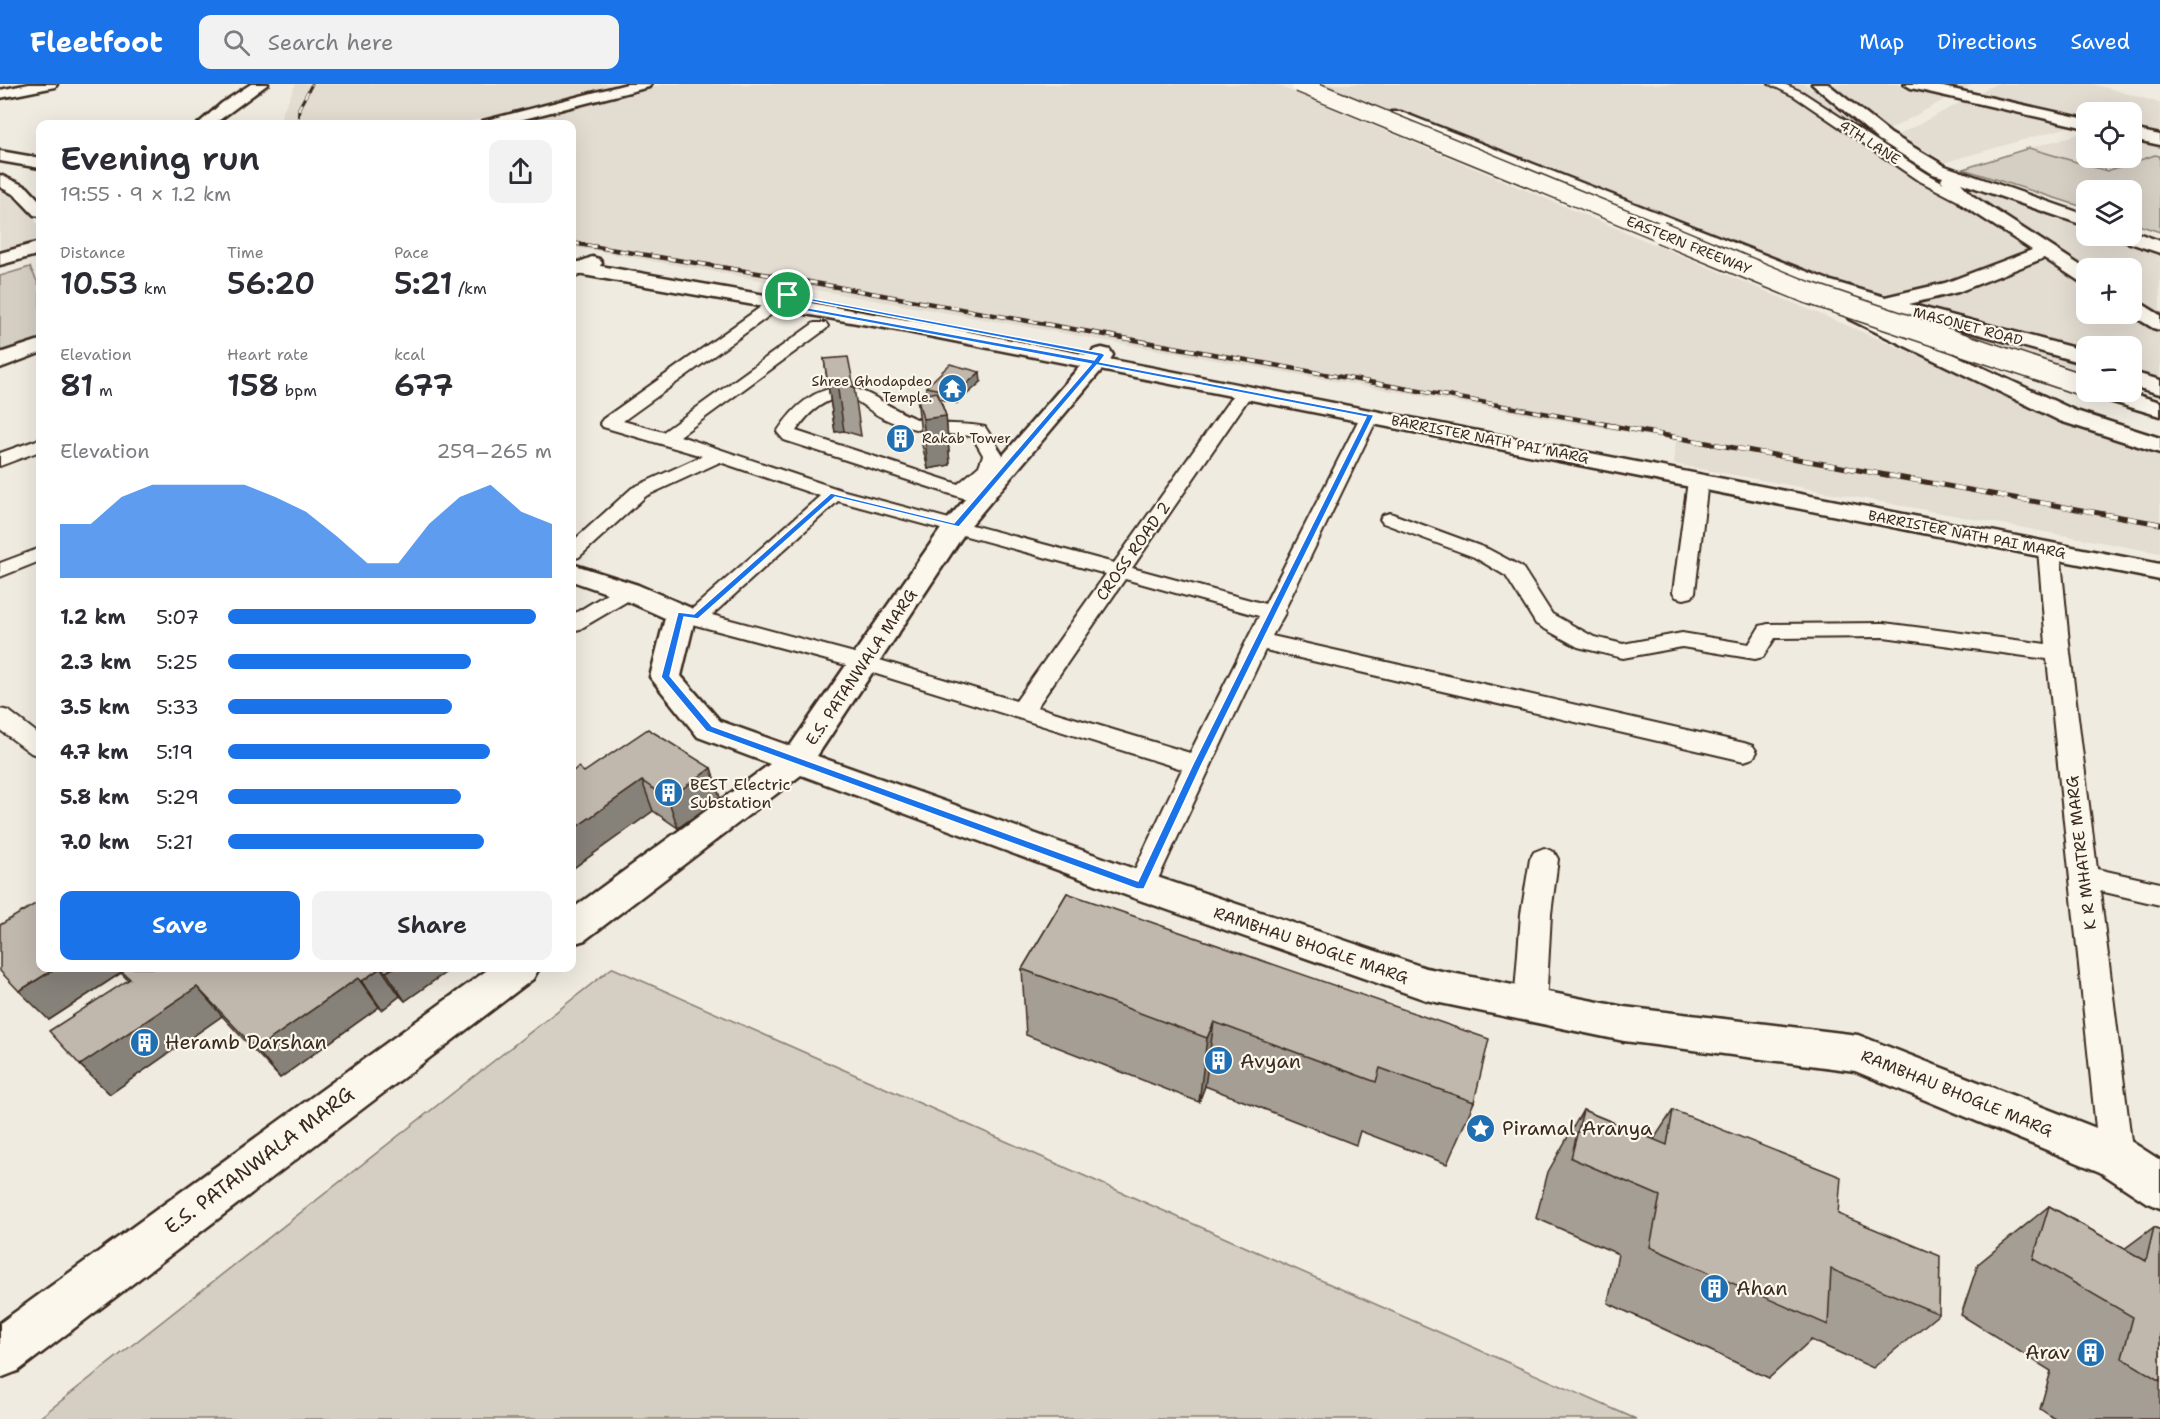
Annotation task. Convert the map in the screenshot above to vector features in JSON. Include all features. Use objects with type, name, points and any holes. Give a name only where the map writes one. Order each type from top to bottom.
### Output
[{"type":"main road","points":[[0,94],[50,84]]},
{"type":"main road","points":[[210,120],[261,84]]},
{"type":"main road","points":[[233,120],[250,103],[277,84]]},
{"type":"main road","points":[[504,120],[644,84]]},
{"type":"main road","points":[[1292,84],[1729,266],[1850,312],[2039,400],[2067,416],[2160,446]]},
{"type":"main road","name":"EASTERN FREEWAY","points":[[1299,84],[1806,292],[2076,383]]},
{"type":"main road","name":"EASTERN FREEWAY","points":[[1312,84],[1815,287],[2076,373]]},
{"type":"main road","name":"MASONET ROAD","points":[[1319,84],[1824,285],[2076,355]]},
{"type":"main road","points":[[1819,84],[1885,137],[1939,170],[2076,218]]},
{"type":"main road","points":[[1911,84],[2076,122]]},
{"type":"main road","points":[[2142,136],[2160,140]]},
{"type":"main road","points":[[0,154],[36,160]]},
{"type":"main road","name":"4TH LANE","points":[[1939,170],[1967,200],[2076,270]]},
{"type":"main road","points":[[0,180],[21,191],[36,206]]},
{"type":"main road","points":[[2142,241],[2160,247]]},
{"type":"main road","points":[[0,259],[36,249]]},
{"type":"main road","points":[[1850,312],[1951,288],[2046,251]]},
{"type":"main road","name":"BARRISTER NATH PAI MARG","points":[[577,266],[782,299],[908,326],[1099,359],[2160,559]]},
{"type":"main road","points":[[1850,312],[1959,332],[2076,364]]},
{"type":"main road","points":[[2142,312],[2160,324]]},
{"type":"main road","points":[[0,361],[36,348]]},
{"type":"main road","name":"BARRISTER NATH PAI MARG","points":[[1099,359],[1244,392],[1326,403],[1370,415],[2160,572]]},
{"type":"main road","name":"E.S. PATANWALA MARG","points":[[576,925],[796,762],[956,526],[971,494],[1099,359]]},
{"type":"main road","points":[[2142,373],[2160,378]]},
{"type":"main road","points":[[2142,382],[2160,387]]},
{"type":"main road","points":[[2142,393],[2160,399]]},
{"type":"main road","points":[[2039,400],[2077,408],[2160,435]]},
{"type":"main road","points":[[2137,402],[2160,409]]},
{"type":"main road","points":[[576,573],[628,591],[688,616]]},
{"type":"main road","name":"RAMBHAU BHOGLE MARG","points":[[688,616],[665,677],[709,729],[1141,886],[1426,984],[1624,1024],[1858,1053],[2116,1157],[2160,1186]]},
{"type":"main road","name":"E.S. PATANWALA MARG","points":[[0,1353],[514,972]]},
{"type":"street","name":"4TH LANE","points":[[1774,84],[1801,97],[1921,176],[1967,200]]},
{"type":"street","points":[[1801,97],[1833,97]]},
{"type":"street","points":[[782,299],[609,423],[666,438],[834,494],[1274,613]]},
{"type":"street","points":[[666,438],[820,326]]},
{"type":"street","points":[[836,392],[857,393],[869,399],[883,411],[916,425],[978,431],[993,455],[988,469],[971,494],[791,436],[786,432],[796,416],[820,397],[836,392]]},
{"type":"street","name":"CROSS ROAD 2","points":[[1022,711],[1244,392]]},
{"type":"street","points":[[1141,886],[1197,764],[1274,613],[1370,415]]},
{"type":"street","points":[[0,460],[36,446]]},
{"type":"street","points":[[576,549],[639,492],[718,456]]},
{"type":"street","points":[[1684,592],[1698,481]]},
{"type":"street","points":[[688,616],[834,494]]},
{"type":"street","points":[[1390,519],[1481,553],[1514,572],[1544,619],[1586,642],[1623,651],[1682,640],[1755,652],[1768,631],[1884,630],[2058,653]]},
{"type":"street","name":"K R MHATRE MARG","points":[[2049,550],[2058,653],[2116,1157]]},
{"type":"street","points":[[0,572],[36,556]]},
{"type":"street","points":[[576,622],[628,591]]},
{"type":"street","points":[[688,616],[865,663],[1197,764]]},
{"type":"street","points":[[1260,641],[1744,752]]},
{"type":"street","points":[[0,717],[36,744]]},
{"type":"street","points":[[1530,1005],[1536,914],[1544,859]]},
{"type":"street","points":[[2084,877],[2160,894]]},
{"type":"shaded area","points":[[296,84],[626,84],[477,120],[281,120]]},
{"type":"shaded area","points":[[665,84],[1274,84],[1962,374],[2127,442],[2160,452],[2160,553],[1674,464],[1676,441],[576,248],[576,120],[519,120]]},
{"type":"shaded area","points":[[1321,84],[1805,84],[1928,167],[2076,220],[2076,246],[2142,246],[2142,244],[2160,250],[2160,393],[2142,388],[2142,336],[2076,336],[2076,369],[1815,284]]},
{"type":"shaded area","points":[[1831,84],[1973,84],[1889,130]]},
{"type":"shaded area","points":[[1996,84],[2093,84],[2160,103],[2160,137],[2142,133],[2142,102],[2076,102],[2076,125],[1946,162],[1898,135]]},
{"type":"shaded area","points":[[2076,135],[2076,162],[2029,148]]},
{"type":"shaded area","points":[[2142,140],[2160,144],[2160,156],[2155,155],[2142,159]]},
{"type":"shaded area","points":[[2029,148],[2076,162],[2076,168],[2097,168],[2107,171],[2116,168],[2142,168],[2142,159],[2155,155],[2160,156],[2160,232],[2142,226],[2142,180],[2076,180],[2076,205],[1963,169]]},
{"type":"shaded area","points":[[2097,168],[2116,168],[2107,171]]},
{"type":"shaded area","points":[[0,188],[15,196],[36,222],[36,245],[0,255]]},
{"type":"shaded area","points":[[30,267],[36,279],[36,346],[0,360],[0,276]]},
{"type":"shaded area","points":[[613,968],[1636,1419],[38,1419]]},
{"type":"building","points":[[848,357],[854,387],[837,383],[828,384],[824,359]]},
{"type":"building","points":[[950,364],[980,372],[956,393],[926,387]]},
{"type":"building","points":[[937,392],[946,416],[923,419],[917,396]]},
{"type":"building","points":[[648,729],[711,768],[668,799],[642,781],[576,827],[576,769],[578,767],[584,772]]},
{"type":"building","points":[[1067,893],[1489,1039],[1474,1102],[1380,1068],[1376,1082],[1214,1022],[1207,1038],[1022,969]]},
{"type":"building","points":[[36,903],[36,972],[50,972],[19,991],[0,971],[0,925]]},
{"type":"building","points":[[122,972],[374,972],[362,981],[358,978],[256,1049],[197,987],[80,1065],[49,1031],[130,979]]},
{"type":"building","points":[[1583,1110],[1667,1145],[1673,1110],[1841,1177],[1838,1214],[1940,1256],[1939,1314],[1831,1269],[1828,1325],[1650,1247],[1660,1196],[1571,1158]]},
{"type":"building","points":[[2049,1206],[2146,1261],[2154,1227],[2160,1230],[2160,1381],[2122,1358],[2133,1317],[2033,1259]]},
{"type":"railway","points":[[298,120],[299,108],[312,84]]},
{"type":"railway","points":[[576,244],[770,275],[1616,426]]},
{"type":"railway","points":[[1607,425],[2160,524]]},
{"type":"place","name":"Shree Ghodapdeo Temple.","points":[[953,389]]},
{"type":"place","name":"Rakab Tower","points":[[901,438]]},
{"type":"place","name":"BEST Electric Substation","points":[[669,793]]},
{"type":"place","name":"Heramb Darshan","points":[[144,1042]]},
{"type":"place","name":"Avyan","points":[[1219,1061]]},
{"type":"place","name":"Piramal Aranya","points":[[1481,1128]]},
{"type":"place","name":"Ahan","points":[[1715,1288]]},
{"type":"place","name":"Arav","points":[[2091,1352]]},
{"type":"route","points":[[788,295],[777,304],[908,326],[1095,363],[1244,392],[1370,415],[1260,641],[1197,764],[1141,886],[709,729],[665,677],[681,614],[695,618],[834,494],[956,526],[1095,363],[1102,355],[788,295]]}]
